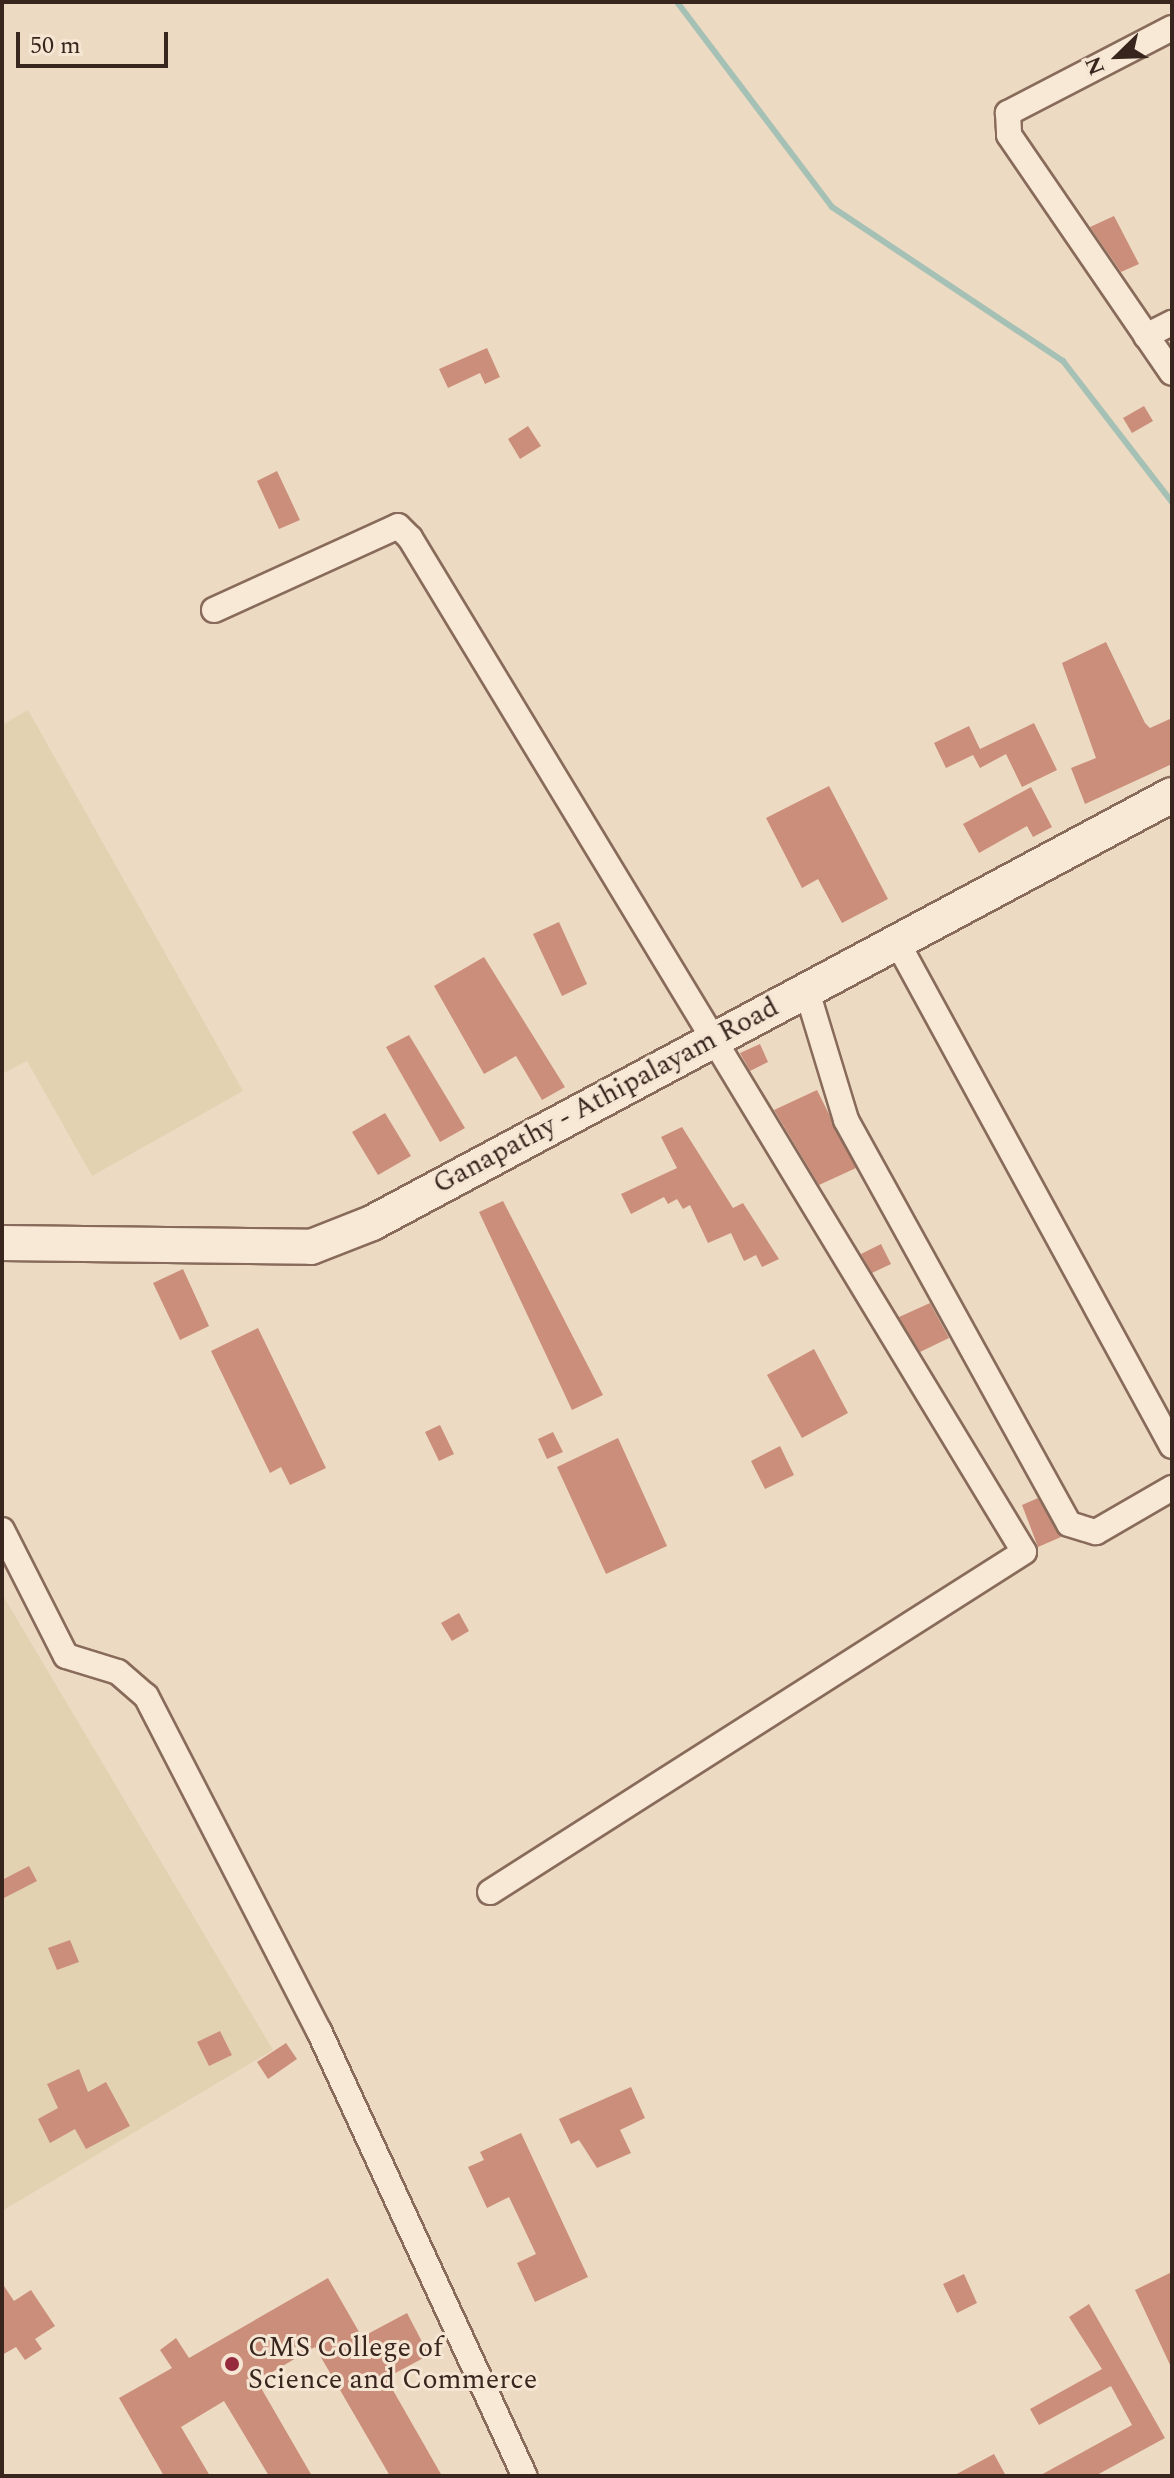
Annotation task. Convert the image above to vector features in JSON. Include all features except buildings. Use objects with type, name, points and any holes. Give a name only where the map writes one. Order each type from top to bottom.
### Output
[{"type":"main road","name":"Ganapathy - Athipalayam Road","points":[[2,1243],[21,1238],[311,1247],[372,1223],[806,988],[1172,795]]},
{"type":"street","points":[[1172,28],[1008,113],[1009,135],[1172,373]]},
{"type":"street","points":[[1146,336],[1172,323]]},
{"type":"street","points":[[214,610],[398,526],[1024,1552],[490,1892]]},
{"type":"street","points":[[896,940],[1172,1446]]},
{"type":"street","points":[[806,988],[846,1120],[1069,1524],[1096,1532],[1171,1492]]},
{"type":"street","points":[[2,1530],[66,1656],[118,1672],[146,1696],[319,2031],[525,2476]]},
{"type":"shaded area","points":[[28,710],[243,1091],[92,1176],[27,1061],[2,1074],[2,725]]},
{"type":"shaded area","points":[[2,1594],[273,2050],[2,2211]]},
{"type":"waterway","points":[[677,2],[832,207],[1063,361],[1172,502]]},
{"type":"place","name":"CMS College of Science and Commerce","points":[[232,2364]]}]
